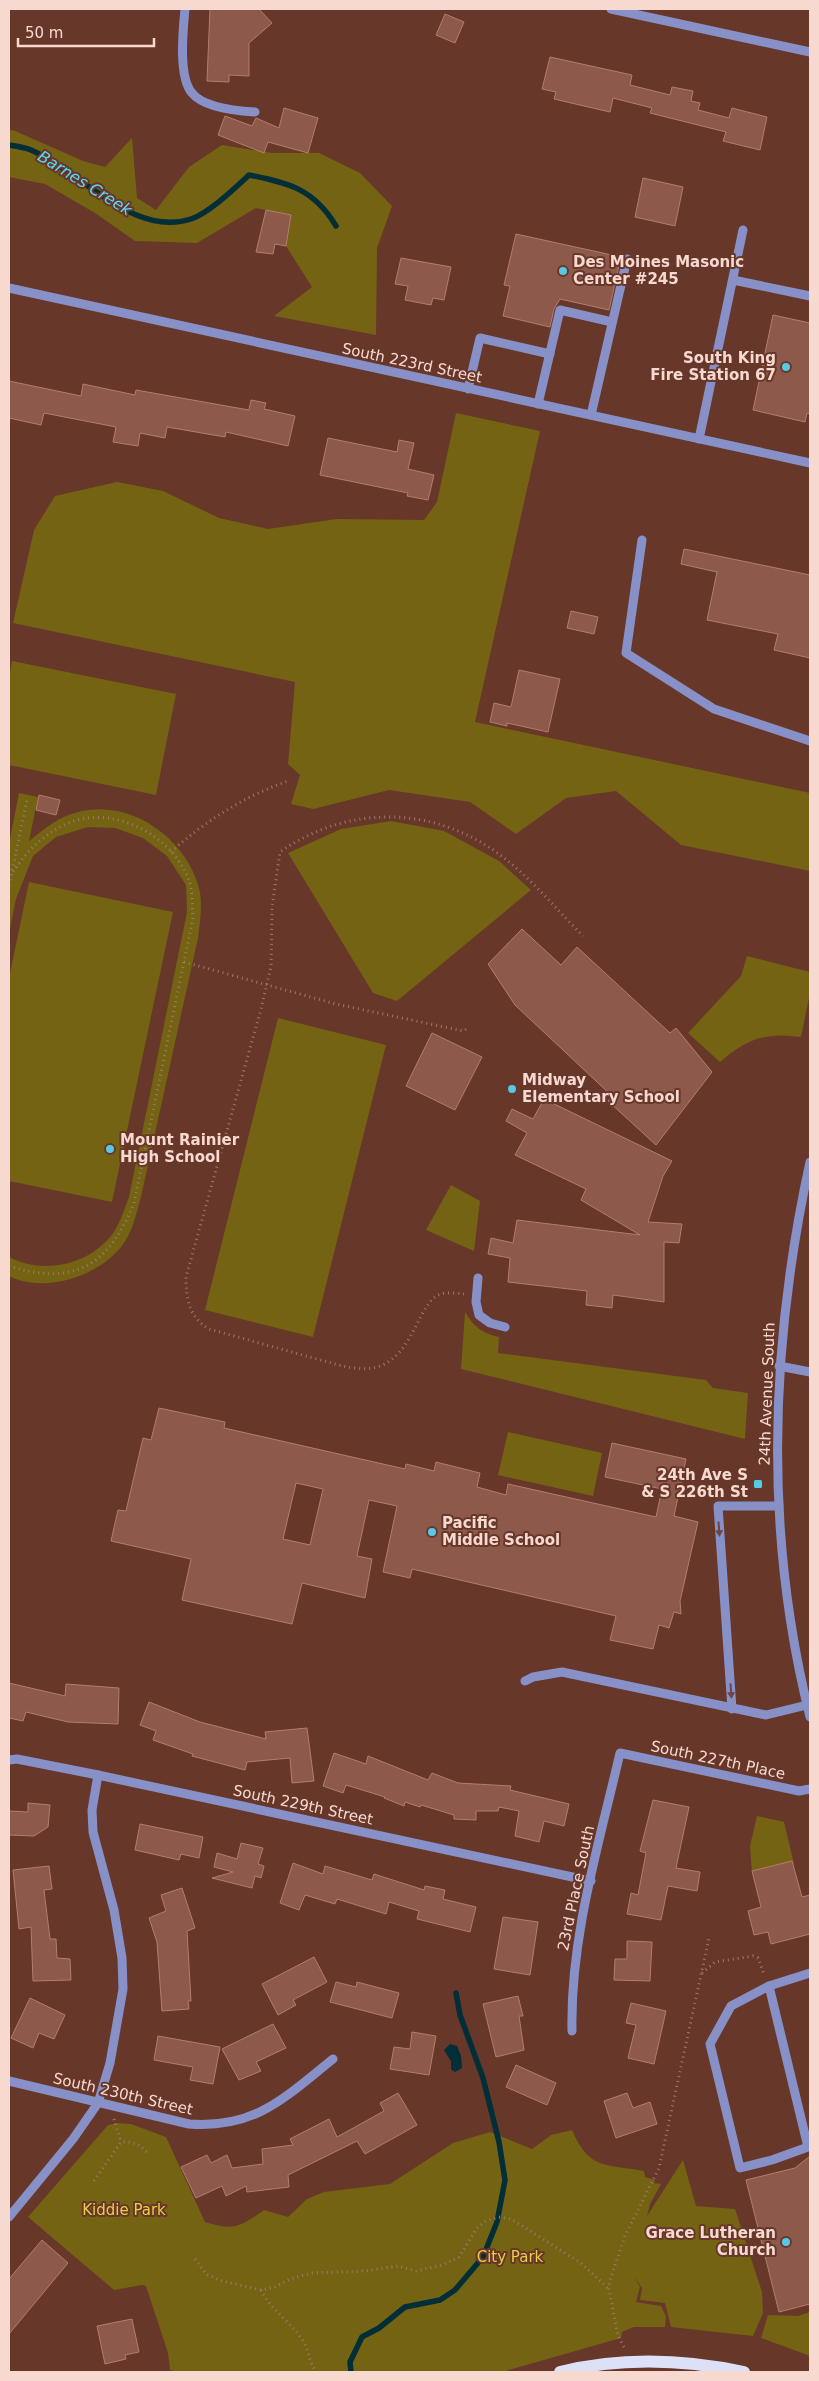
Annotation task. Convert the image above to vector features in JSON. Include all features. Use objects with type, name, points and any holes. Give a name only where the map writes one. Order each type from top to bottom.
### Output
[{"type":"main road","points":[[560,2372],[586,2366],[631,2362],[695,2363],[744,2372]]},
{"type":"street","points":[[185,9],[185,80],[192,93],[200,100],[230,110],[255,112]]},
{"type":"street","points":[[611,9],[810,52]]},
{"type":"street","points":[[699,439],[743,230]]},
{"type":"street","points":[[590,416],[627,259]]},
{"type":"street","points":[[733,280],[810,296]]},
{"type":"street","name":"South 223rd Street","points":[[9,288],[810,463]]},
{"type":"street","points":[[538,404],[560,310],[612,322]]},
{"type":"street","points":[[468,389],[480,338],[550,354]]},
{"type":"street","points":[[642,540],[626,653],[714,709],[810,740]]},
{"type":"street","name":"24th Avenue South","points":[[810,1162],[793,1248],[779,1366],[777,1445],[779,1506],[788,1602],[810,1717]]},
{"type":"street","points":[[478,1278],[478,1315],[490,1323],[504,1327]]},
{"type":"street","points":[[779,1366],[810,1372]]},
{"type":"street","points":[[732,1709],[718,1506],[779,1506]]},
{"type":"street","points":[[525,1681],[533,1677],[562,1672],[766,1715],[807,1705]]},
{"type":"street","name":"South 227th Place","points":[[620,1753],[799,1791],[810,1789]]},
{"type":"street","name":"23rd Place South","points":[[572,2030],[571,1999],[577,1942],[620,1753]]},
{"type":"street","name":"South 229th Street","points":[[9,1760],[17,1759],[98,1775],[591,1881]]},
{"type":"street","points":[[9,2217],[73,2140],[98,2103],[110,2063],[122,1990],[119,1933],[93,1832],[92,1810],[98,1775]]},
{"type":"street","points":[[769,1986],[808,2147],[772,2160],[740,2168],[710,2044],[731,2006],[769,1986],[810,1973]]},
{"type":"street","name":"South 230th Street","points":[[9,2082],[189,2124],[218,2124],[234,2121],[275,2106],[333,2059]]},
{"type":"path","points":[[171,852],[193,832],[226,811],[270,787],[288,781]]},
{"type":"path","points":[[9,885],[26,800]]},
{"type":"path","points":[[477,1296],[457,1293],[440,1294],[431,1300],[410,1340],[398,1355],[380,1366],[364,1369],[342,1366],[209,1329],[197,1322],[186,1292],[186,1277],[271,967],[272,907],[280,852],[320,829],[348,820],[374,816],[401,817],[430,822],[459,831],[482,843],[509,862],[583,936]]},
{"type":"path","points":[[9,1266],[47,1275],[65,1274],[86,1267],[114,1244],[125,1226],[134,1203],[193,918],[190,881],[171,852],[140,828],[106,818],[89,818],[67,824],[52,832],[25,854],[11,875]]},
{"type":"path","points":[[184,962],[346,1006],[463,1031],[468,1028]]},
{"type":"path","points":[[631,2362],[618,2336],[609,2289],[625,2236],[659,2168],[709,1938]]},
{"type":"path","points":[[701,1974],[715,1962],[753,1956],[758,1958],[769,1986]]},
{"type":"path","points":[[117,2108],[113,2121],[121,2142]]},
{"type":"path","points":[[121,2142],[143,2147],[148,2154]]},
{"type":"path","points":[[94,2182],[121,2142]]},
{"type":"path","points":[[196,2259],[206,2274],[261,2290],[275,2287],[312,2272],[365,2270],[398,2266],[416,2271],[442,2265],[459,2257],[477,2228],[486,2221],[499,2217],[511,2219],[581,2263],[609,2289]]},
{"type":"path","points":[[261,2290],[266,2300],[304,2342],[313,2368],[317,2372]]},
{"type":"path","points":[[353,2367],[353,2372]]},
{"type":"green space","points":[[13,130],[83,161],[105,167],[132,138],[137,198],[156,210],[189,167],[222,145],[272,153],[319,153],[360,173],[392,206],[377,248],[376,335],[274,316],[312,287],[286,246],[291,215],[256,208],[197,243],[135,241],[95,213],[45,184],[9,177],[9,131]]},
{"type":"green space","points":[[456,413],[540,431],[475,722],[810,793],[810,871],[681,845],[616,791],[566,798],[516,834],[470,802],[389,790],[313,809],[291,804],[300,775],[288,764],[295,682],[13,623],[34,530],[55,496],[117,482],[163,491],[219,518],[268,529],[337,519],[424,520],[437,502]]},
{"type":"green space","points":[[12,661],[176,694],[156,795],[9,765],[9,678]]},
{"type":"green space","points":[[19,793],[38,797],[29,841],[65,817],[78,812],[98,809],[117,811],[136,817],[153,826],[169,838],[182,853],[192,870],[199,888],[201,900],[198,938],[141,1197],[132,1228],[118,1251],[105,1262],[75,1278],[58,1282],[24,1281],[9,1276],[9,1257],[22,1262],[50,1266],[77,1260],[101,1246],[111,1236],[119,1222],[129,1197],[187,912],[186,885],[167,856],[143,838],[115,828],[88,827],[56,837],[33,856],[16,899],[9,933],[9,844]]},
{"type":"green space","points":[[391,821],[444,831],[499,861],[531,890],[397,1001],[373,993],[288,853],[341,829]]},
{"type":"green space","points":[[29,882],[173,912],[112,1202],[9,1181],[9,978]]},
{"type":"green space","points":[[747,956],[810,972],[810,993],[801,1037],[777,1036],[757,1039],[739,1047],[720,1062],[688,1033],[741,976]]},
{"type":"green space","points":[[278,1018],[386,1045],[313,1337],[205,1310]]},
{"type":"green space","points":[[451,1185],[480,1201],[474,1251],[426,1230]]},
{"type":"green space","points":[[465,1312],[479,1329],[499,1337],[498,1353],[706,1380],[713,1388],[748,1393],[745,1439],[461,1369]]},
{"type":"green space","points":[[508,1432],[602,1453],[593,1496],[498,1475]]},
{"type":"green space","points":[[757,1816],[784,1822],[794,1864],[752,1874],[750,1846]]},
{"type":"green space","name":"City Park","points":[[117,2123],[131,2124],[166,2137],[205,2222],[230,2227],[242,2224],[264,2210],[288,2217],[307,2199],[324,2192],[390,2184],[453,2143],[490,2132],[532,2149],[551,2135],[572,2130],[578,2143],[592,2159],[600,2163],[644,2171],[645,2177],[655,2180],[654,2183],[661,2184],[650,2204],[647,2216],[683,2160],[696,2206],[735,2209],[762,2292],[763,2313],[753,2336],[671,2327],[665,2303],[640,2300],[642,2288],[634,2276],[640,2287],[636,2302],[661,2306],[666,2316],[665,2327],[634,2327],[622,2332],[621,2338],[502,2372],[180,2372],[170,2370],[168,2353],[146,2286],[114,2290],[28,2217],[108,2125]]},
{"type":"green space","points":[[810,2312],[810,2356],[761,2338],[768,2315],[798,2316]]},
{"type":"water","points":[[450,2044],[457,2046],[461,2056],[462,2068],[455,2072],[451,2069],[451,2061],[444,2050]]},
{"type":"building","points":[[210,9],[259,9],[272,23],[249,43],[249,76],[229,75],[229,82],[207,81]]},
{"type":"building","points":[[445,14],[464,22],[455,43],[436,35]]},
{"type":"building","points":[[550,57],[632,75],[630,85],[670,95],[672,87],[693,91],[691,101],[700,103],[698,110],[729,118],[732,108],[767,117],[760,150],[723,141],[726,132],[650,113],[652,108],[613,98],[610,112],[554,99],[556,92],[542,89]]},
{"type":"building","points":[[284,108],[318,118],[308,153],[268,142],[264,153],[218,135],[225,116],[252,126],[256,118],[279,128]]},
{"type":"building","points":[[643,178],[683,187],[675,226],[635,217]]},
{"type":"building","points":[[266,210],[291,215],[286,246],[275,244],[273,254],[256,252]]},
{"type":"building","name":"Des Moines Masonic Center #245","points":[[516,234],[621,257],[609,310],[560,299],[554,309],[550,327],[503,316],[510,286],[504,285]]},
{"type":"building","points":[[401,258],[451,267],[444,300],[433,298],[431,305],[405,300],[408,286],[395,284]]},
{"type":"building","name":"South King Fire Station 67","points":[[773,315],[810,323],[810,414],[807,413],[805,422],[753,410]]},
{"type":"building","points":[[9,381],[81,396],[83,384],[135,395],[136,390],[249,410],[251,400],[266,403],[264,409],[295,416],[288,446],[226,432],[225,437],[167,427],[165,438],[140,433],[138,446],[113,442],[116,427],[44,413],[41,425],[9,418]]},
{"type":"building","points":[[328,438],[397,452],[399,440],[414,443],[408,469],[434,475],[428,500],[407,496],[408,493],[320,475]]},
{"type":"building","points":[[684,549],[810,575],[810,658],[774,650],[778,634],[707,620],[717,572],[681,564]]},
{"type":"building","points":[[571,611],[598,617],[594,634],[567,628]]},
{"type":"building","points":[[519,670],[560,679],[548,732],[507,723],[507,726],[490,722],[494,703],[511,707]]},
{"type":"building","points":[[39,795],[60,800],[56,815],[36,810]]},
{"type":"building","points":[[522,929],[561,965],[577,947],[670,1033],[676,1028],[712,1072],[656,1145],[608,1101],[612,1096],[515,1005],[488,964]]},
{"type":"building","points":[[432,1033],[482,1057],[455,1110],[406,1086]]},
{"type":"building","points":[[544,1099],[672,1161],[663,1176],[648,1222],[682,1224],[679,1243],[664,1242],[664,1302],[613,1295],[612,1308],[586,1305],[587,1291],[508,1282],[510,1258],[488,1254],[491,1238],[513,1243],[517,1220],[640,1235],[581,1200],[586,1189],[515,1155],[527,1133],[506,1121],[512,1109],[533,1119]]},
{"type":"building","points":[[159,1408],[225,1422],[224,1428],[405,1469],[406,1464],[434,1471],[436,1462],[480,1473],[477,1487],[506,1495],[508,1484],[656,1517],[662,1489],[605,1477],[612,1443],[686,1459],[674,1516],[698,1522],[680,1601],[681,1614],[674,1612],[669,1628],[659,1625],[653,1649],[610,1640],[616,1616],[412,1569],[410,1578],[383,1572],[397,1506],[369,1500],[357,1556],[372,1559],[365,1598],[302,1583],[292,1624],[182,1600],[191,1559],[111,1541],[118,1510],[126,1511],[143,1438],[151,1440]],"holes":[[[296,1483],[323,1489],[310,1545],[283,1539]]]},
{"type":"building","points":[[9,1683],[65,1696],[66,1684],[119,1688],[118,1724],[68,1722],[26,1712],[23,1721],[9,1718]]},
{"type":"building","points":[[149,1702],[200,1722],[266,1739],[265,1732],[307,1728],[314,1781],[292,1783],[290,1758],[247,1762],[245,1770],[192,1756],[193,1754],[153,1740],[156,1731],[140,1725]]},
{"type":"building","points":[[334,1753],[366,1764],[368,1756],[428,1780],[432,1773],[458,1783],[511,1786],[510,1790],[569,1804],[564,1826],[544,1821],[539,1842],[515,1836],[519,1811],[499,1807],[498,1811],[476,1811],[476,1820],[454,1819],[454,1815],[405,1802],[404,1806],[385,1797],[346,1785],[343,1793],[323,1786]]},
{"type":"building","points":[[653,1800],[689,1807],[676,1868],[700,1872],[697,1891],[668,1886],[661,1920],[627,1914],[631,1893],[638,1895],[646,1853],[640,1851]]},
{"type":"building","points":[[28,1803],[50,1805],[48,1827],[34,1836],[9,1835],[9,1811],[28,1812]]},
{"type":"building","points":[[140,1824],[203,1837],[199,1858],[181,1854],[179,1860],[135,1850]]},
{"type":"building","points":[[241,1843],[263,1848],[258,1864],[264,1866],[261,1878],[255,1876],[252,1888],[212,1878],[233,1872],[214,1867],[217,1853],[237,1859]]},
{"type":"building","points":[[792,1861],[802,1897],[810,1895],[810,1934],[771,1944],[768,1932],[754,1935],[748,1911],[761,1907],[752,1871]]},
{"type":"building","points":[[293,1863],[323,1874],[325,1866],[372,1880],[374,1874],[424,1890],[425,1886],[445,1890],[443,1899],[476,1907],[470,1932],[417,1919],[419,1911],[389,1902],[386,1914],[337,1899],[335,1904],[305,1895],[299,1910],[280,1903]]},
{"type":"building","points":[[49,1866],[52,1889],[44,1890],[50,1939],[56,1939],[57,1958],[70,1959],[71,1980],[33,1981],[31,1927],[19,1929],[13,1870]]},
{"type":"building","points":[[182,1888],[195,1928],[187,1931],[191,2001],[188,2001],[189,2009],[162,2011],[157,1942],[149,1918],[166,1911],[161,1895]]},
{"type":"building","points":[[503,1917],[538,1922],[530,1975],[494,1969]]},
{"type":"building","points":[[627,1941],[652,1942],[650,1981],[614,1980],[615,1959],[627,1959]]},
{"type":"building","points":[[314,1957],[327,1982],[293,2000],[296,2005],[278,2015],[262,1984]]},
{"type":"building","points":[[336,1982],[356,1987],[357,1982],[399,1993],[392,2018],[330,2002]]},
{"type":"building","points":[[518,1996],[523,2016],[519,2016],[524,2050],[496,2057],[483,2004]]},
{"type":"building","points":[[30,1998],[65,2015],[54,2039],[39,2033],[33,2048],[11,2038]]},
{"type":"building","points":[[631,2003],[666,2011],[654,2064],[628,2058],[636,2025],[626,2023]]},
{"type":"building","points":[[273,2024],[286,2048],[256,2062],[261,2071],[239,2080],[222,2049]]},
{"type":"building","points":[[412,2032],[436,2036],[429,2075],[390,2069],[394,2047],[410,2049]]},
{"type":"building","points":[[158,2036],[220,2047],[213,2084],[190,2080],[193,2067],[154,2060]]},
{"type":"building","points":[[516,2065],[556,2083],[547,2105],[506,2087]]},
{"type":"building","points":[[398,2093],[417,2125],[365,2154],[357,2141],[288,2175],[289,2187],[247,2192],[246,2186],[226,2196],[222,2186],[196,2198],[181,2167],[207,2155],[211,2163],[227,2155],[232,2168],[263,2164],[262,2149],[293,2145],[290,2139],[329,2119],[337,2137],[384,2111],[380,2103]]},
{"type":"building","points":[[627,2093],[633,2108],[650,2102],[657,2124],[616,2138],[604,2101]]},
{"type":"building","name":"Grace Lutheran Church","points":[[810,2156],[810,2304],[779,2312],[746,2180],[795,2168]]},
{"type":"building","points":[[42,2240],[68,2263],[9,2334],[9,2279]]},
{"type":"building","points":[[132,2319],[139,2352],[125,2355],[126,2359],[105,2364],[97,2326]]},
{"type":"waterway","name":"Barnes Creek","points":[[9,145],[28,149],[50,160],[108,200],[148,219],[169,222],[191,219],[198,216],[222,200],[249,175],[276,181],[299,190],[319,204],[336,226]]},
{"type":"waterway","points":[[351,2372],[350,2362],[362,2337],[379,2328],[405,2307],[440,2300],[455,2290],[483,2257],[497,2222],[505,2180],[499,2142],[483,2078],[460,2015],[456,1993]]},
{"type":"place","name":"Des Moines Masonic Center #245","points":[[563,271]]},
{"type":"place","name":"South King Fire Station 67","points":[[786,367]]},
{"type":"place","name":"Midway Elementary School","points":[[512,1089]]},
{"type":"place","name":"Mount Rainier High School","points":[[110,1149]]},
{"type":"place","name":"24th Ave S & S 226th St","points":[[758,1484]]},
{"type":"place","name":"Pacific Middle School","points":[[432,1532]]},
{"type":"place","name":"Grace Lutheran Church","points":[[786,2242]]},
{"type":"park label","name":"Kiddie Park","points":[[124,2210]]}]
